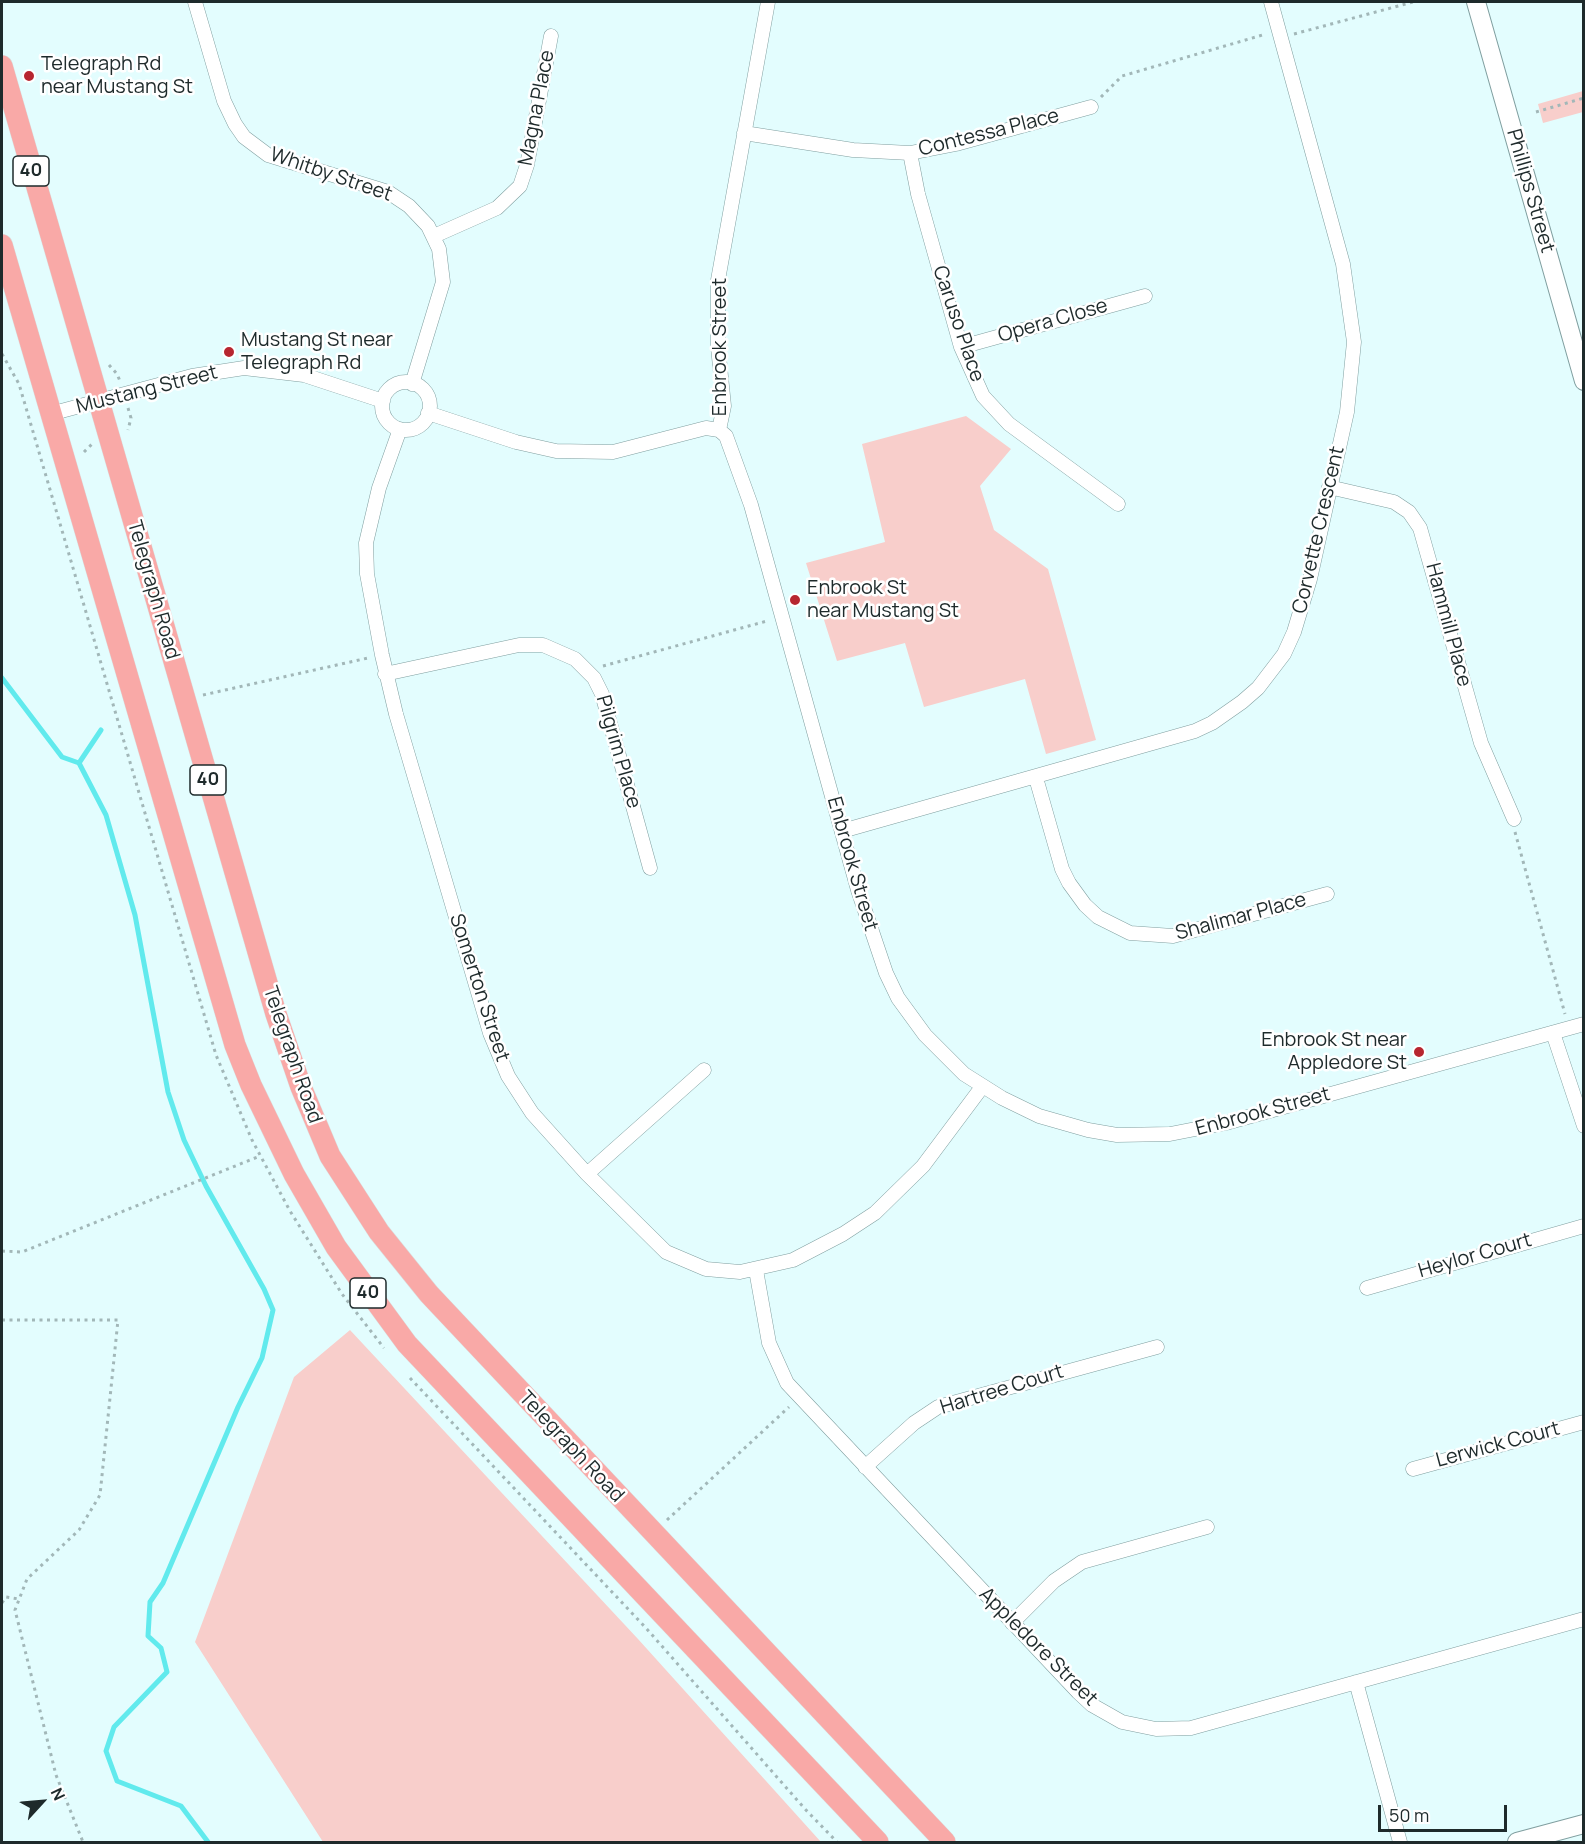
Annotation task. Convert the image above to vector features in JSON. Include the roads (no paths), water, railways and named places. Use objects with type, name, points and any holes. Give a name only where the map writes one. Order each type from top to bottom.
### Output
[{"type":"main road","name":"Telegraph Road","points":[[2,66],[279,1024],[315,1124],[343,1178],[400,1259],[471,1341],[945,1842]]},
{"type":"main road","name":"40","points":[[2,245],[235,1045],[273,1132],[314,1211],[357,1279],[407,1344],[878,1842]]},
{"type":"street","name":"Whitby Street","points":[[195,2],[224,101],[235,124],[244,136],[268,155],[388,192],[421,217],[434,236],[441,260],[443,282],[436,314],[412,384]]},
{"type":"street","name":"Enbrook Street","points":[[768,2],[718,280],[718,347],[724,406],[719,430],[728,441],[739,467],[873,940],[898,998],[910,1016],[945,1057],[982,1087],[1018,1107],[1063,1124],[1118,1135],[1170,1134],[1226,1123],[1584,1024]]},
{"type":"street","name":"Corvette Crescent","points":[[842,831],[1036,778],[1195,731],[1228,712],[1258,688],[1284,654],[1297,624],[1310,579],[1347,412],[1354,367],[1352,320],[1343,264],[1271,2]]},
{"type":"street","name":"Phillips Street","points":[[1476,2],[1584,381]]},
{"type":"street","name":"Magna Place","points":[[434,236],[497,208],[519,186],[527,165],[551,36]]},
{"type":"street","name":"Contessa Place","points":[[744,133],[853,150],[910,153],[956,144],[1091,107]]},
{"type":"street","name":"Caruso Place","points":[[910,153],[918,194],[962,347],[974,379],[996,411],[1009,424],[1118,504]]},
{"type":"street","name":"Opera Close","points":[[962,347],[1145,296]]},
{"type":"street","name":"Mustang Street","points":[[50,414],[192,376],[244,368],[304,375],[383,401]]},
{"type":"street","points":[[405,383],[412,384],[424,392],[429,406],[428,413],[425,420],[414,429],[400,429],[384,416],[383,401],[390,388],[405,383]]},
{"type":"street","points":[[428,413],[516,442],[556,452],[613,452],[706,428],[719,430]]},
{"type":"street","name":"Somerton Street","points":[[400,429],[379,488],[366,543],[367,574],[382,655],[498,1055],[532,1113],[587,1174],[666,1252],[705,1269],[740,1272],[785,1263],[813,1251],[861,1223],[884,1206],[923,1166],[982,1087]]},
{"type":"street","name":"Hammill Place","points":[[1329,487],[1394,502],[1409,512],[1420,528],[1481,743],[1514,819]]},
{"type":"street","name":"Pilgrim Place","points":[[386,674],[531,645],[565,653],[590,672],[607,707],[651,868]]},
{"type":"street","name":"Shalimar Place","points":[[1036,778],[1062,870],[1069,883],[1085,905],[1098,917],[1130,933],[1173,936],[1327,894]]},
{"type":"street","points":[[1553,1032],[1584,1126]]},
{"type":"street","points":[[587,1174],[704,1070]]},
{"type":"street","name":"Heylor Court","points":[[1367,1287],[1584,1226]]},
{"type":"street","name":"Appledore Street","points":[[756,1270],[765,1325],[774,1357],[787,1383],[1092,1705],[1122,1722],[1175,1730],[1191,1728],[1584,1619]]},
{"type":"street","name":"Hartree Court","points":[[865,1467],[914,1423],[938,1407],[1157,1347]]},
{"type":"street","name":"Lerwick Court","points":[[1413,1469],[1584,1422]]},
{"type":"street","points":[[1012,1623],[1054,1581],[1082,1562],[1207,1527]]},
{"type":"street","points":[[1356,1682],[1400,1842]]},
{"type":"street","points":[[1517,1842],[1584,1824]]},
{"type":"waterway","points":[[2,678],[62,757],[79,763],[106,815],[135,915],[168,1092],[184,1140],[206,1186],[264,1289],[273,1310],[262,1358],[238,1407],[163,1583],[150,1602],[148,1636],[161,1648],[167,1672],[114,1727],[106,1751],[117,1781],[181,1806],[208,1842]]},
{"type":"waterway","points":[[79,763],[101,730]]},
{"type":"place","name":"Telegraph Rd near Mustang St","points":[[29,76]]},
{"type":"place","name":"Mustang St near Telegraph Rd","points":[[229,352]]},
{"type":"place","name":"Enbrook St near Mustang St","points":[[795,600]]},
{"type":"place","name":"Enbrook St near Appledore St","points":[[1419,1052]]}]
